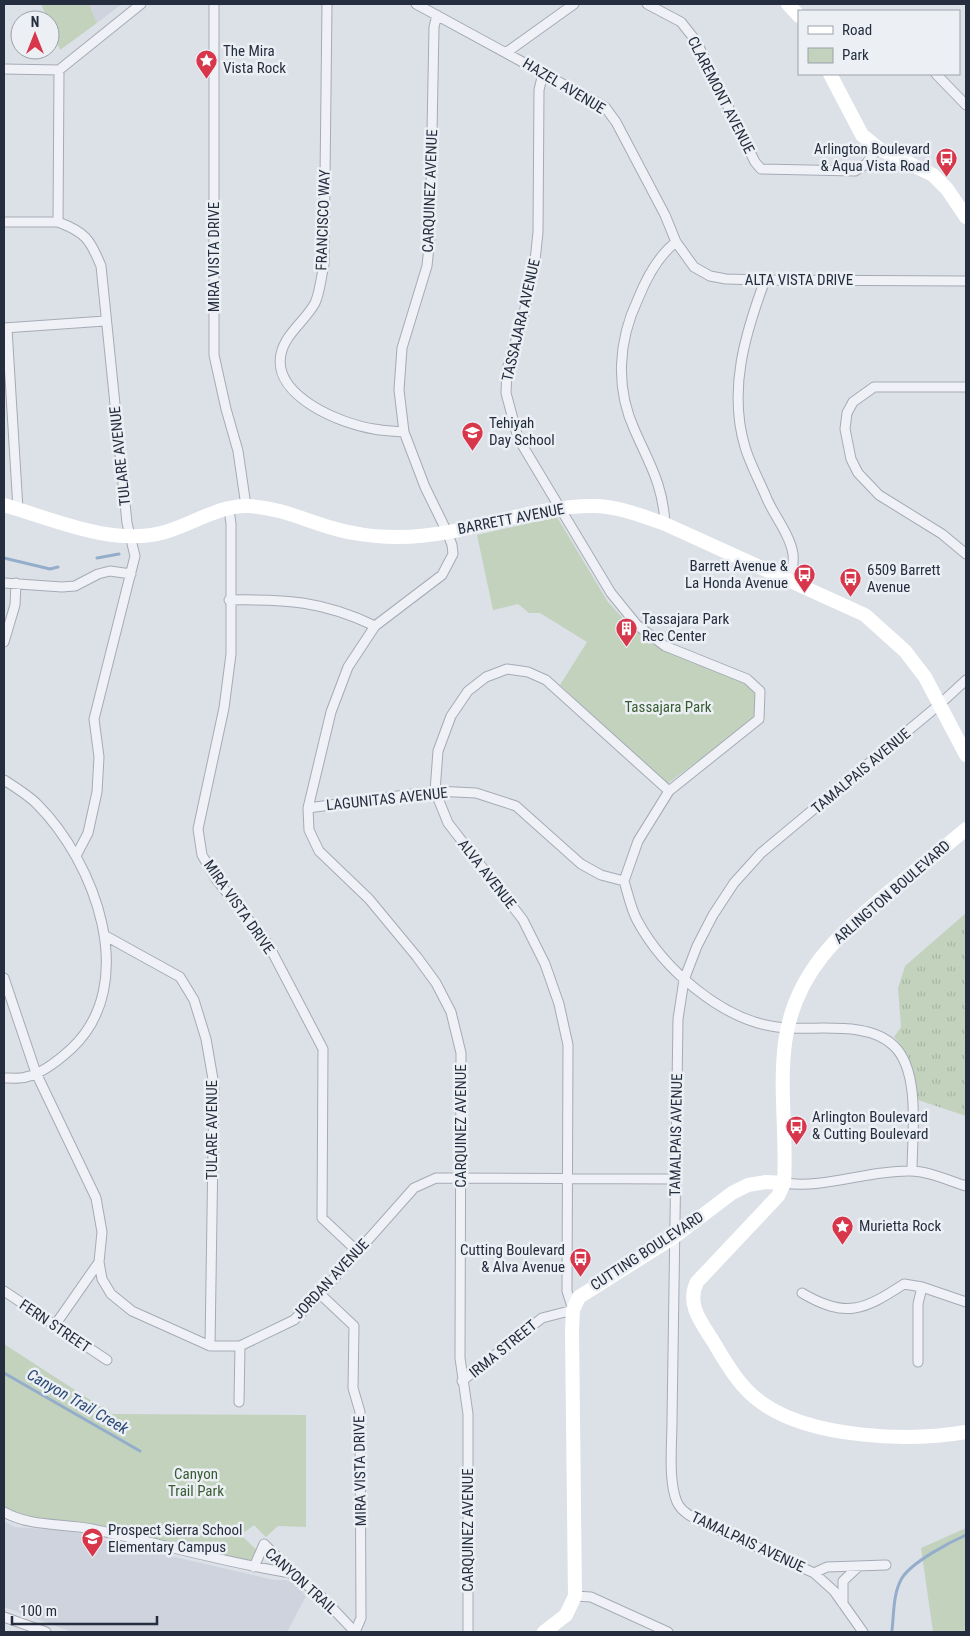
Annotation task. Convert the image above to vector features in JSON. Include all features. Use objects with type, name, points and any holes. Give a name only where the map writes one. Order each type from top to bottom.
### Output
[{"type":"street","points":[[4,70],[59,70],[141,4]]},
{"type":"street","name":"MIRA VISTA DRIVE","points":[[214,4],[214,355],[238,451],[246,506]]},
{"type":"street","name":"FRANCISCO WAY","points":[[327,4],[324,265],[316,302],[289,337],[280,354],[282,369],[286,382],[309,406],[373,429],[404,432]]},
{"type":"street","name":"HAZEL AVENUE","points":[[416,4],[605,107],[616,122],[665,215]]},
{"type":"street","points":[[507,52],[574,4]]},
{"type":"street","name":"CLAREMONT AVENUE","points":[[646,4],[681,22],[696,40],[755,162],[761,170],[855,171],[866,164],[878,148]]},
{"type":"street","points":[[788,4],[798,15]]},
{"type":"street","name":"CARQUINEZ AVENUE","points":[[436,15],[434,28],[430,237],[427,266],[402,348],[399,390],[404,432],[425,487],[447,532],[452,545],[452,554],[442,575],[375,626],[348,667],[331,712],[308,808],[309,830],[319,851],[369,899],[436,983],[451,1012],[461,1053],[460,1358],[468,1414],[468,1632]]},
{"type":"street","points":[[4,222],[58,222],[59,70]]},
{"type":"street","name":"TASSAJARA AVENUE","points":[[543,73],[540,90],[538,232],[535,261],[523,318],[507,369],[506,393],[518,438],[611,593],[637,625],[666,646],[746,679],[760,691],[759,719],[669,791],[638,841],[624,881]]},
{"type":"street","points":[[831,75],[862,135],[878,148],[933,175],[965,212]]},
{"type":"street","points":[[937,75],[966,105]]},
{"type":"street","name":"ALTA VISTA DRIVE","points":[[665,215],[676,242],[694,268],[710,276],[726,279],[765,280],[966,281]]},
{"type":"street","name":"TULARE AVENUE","points":[[58,222],[79,230],[92,244],[101,266],[105,321],[127,524],[135,556],[94,719],[99,757],[97,792],[88,833],[76,854]]},
{"type":"street","points":[[666,524],[664,500],[657,476],[634,429],[620,386],[623,343],[630,316],[641,290],[666,249],[676,242]]},
{"type":"street","points":[[765,280],[747,328],[739,371],[738,409],[745,447],[769,504],[792,548],[794,556],[792,580]]},
{"type":"street","points":[[18,509],[5,328],[105,321]]},
{"type":"street","points":[[966,387],[874,387],[853,402],[847,413],[845,429],[851,460],[858,473],[879,495],[942,534],[966,554]]},
{"type":"street","name":"BARRETT AVENUE","points":[[4,505],[76,528],[149,536],[229,509],[246,506],[276,509],[352,533],[399,537],[447,532],[560,508],[598,506],[634,512],[666,524],[792,580],[865,616],[906,651],[920,670],[966,754]]},
{"type":"street","name":"MIRA VISTA DRIVE","points":[[229,509],[231,524],[229,600],[231,654],[224,708],[198,829],[202,855],[216,878],[268,944],[322,1049],[322,1218],[357,1251]]},
{"type":"street","points":[[4,583],[62,587],[75,586],[98,574],[110,571],[131,574]]},
{"type":"street","points":[[4,642],[15,605],[16,583]]},
{"type":"street","points":[[229,600],[279,599],[305,602],[360,619],[375,626]]},
{"type":"street","name":"ALVA AVENUE","points":[[572,1310],[567,1291],[568,1045],[559,1004],[545,964],[523,920],[448,823],[435,790],[438,751],[451,716],[468,691],[486,677],[507,670],[528,672],[546,680],[669,791]]},
{"type":"street","name":"TAMALPAIS AVENUE","points":[[863,1632],[834,1591],[814,1572],[688,1515],[678,1503],[673,1485],[672,1430],[678,1019],[684,980],[713,915],[734,883],[761,853],[940,704],[966,680]]},
{"type":"street","points":[[4,780],[37,804],[76,854],[93,894],[104,935],[106,985],[98,1011],[82,1038],[67,1052],[36,1074],[26,1078],[4,1078]]},
{"type":"street","name":"LAGUNITAS AVENUE","points":[[308,808],[435,790],[476,793],[516,806],[582,864],[601,874],[624,881]]},
{"type":"street","name":"ARLINGTON BOULEVARD","points":[[784,1183],[784,1054],[788,1028],[798,995],[813,967],[838,936],[966,828]]},
{"type":"street","points":[[624,881],[636,919],[659,954],[684,980],[742,1018],[761,1024],[788,1028],[865,1030],[880,1035],[895,1046],[906,1065],[912,1088],[912,1171]]},
{"type":"street","name":"TULARE AVENUE","points":[[104,935],[180,977],[194,1000],[206,1039],[214,1085],[210,1346]]},
{"type":"street","name":"JORDAN AVENUE","points":[[4,978],[36,1074],[96,1198],[102,1232],[99,1262],[102,1279],[111,1294],[132,1311],[210,1346],[240,1346],[294,1320],[320,1294],[414,1188],[436,1178],[675,1179]]},
{"type":"street","name":"CUTTING BOULEVARD","points":[[572,1310],[579,1297],[587,1290],[674,1237],[740,1189],[766,1182],[799,1185],[874,1173],[912,1171],[966,1186]]},
{"type":"street","points":[[784,1183],[778,1196],[703,1274],[694,1288],[692,1297],[695,1312],[727,1364],[746,1389],[763,1404],[788,1418],[813,1427],[853,1433],[896,1436],[966,1432]]},
{"type":"street","points":[[55,1325],[99,1262]]},
{"type":"street","points":[[802,1294],[819,1304],[845,1309],[872,1304],[904,1284],[922,1287],[966,1302]]},
{"type":"street","points":[[918,1362],[918,1304],[922,1287]]},
{"type":"street","name":"FERN STREET","points":[[4,1291],[106,1360]]},
{"type":"street","name":"MIRA VISTA DRIVE","points":[[320,1294],[354,1326],[353,1388],[360,1412],[361,1618],[355,1632]]},
{"type":"street","points":[[544,1632],[566,1615],[575,1596],[572,1310]]},
{"type":"street","name":"IRMA STREET","points":[[462,1381],[542,1318],[572,1310]]},
{"type":"street","points":[[239,1402],[240,1346]]},
{"type":"street","points":[[4,1512],[19,1521],[91,1529],[254,1567],[290,1573]]},
{"type":"street","name":"CANYON TRAIL","points":[[254,1567],[264,1544],[290,1573],[318,1593],[355,1632]]},
{"type":"street","points":[[814,1572],[827,1567],[886,1565]]},
{"type":"street","points":[[846,1607],[844,1581],[859,1566]]},
{"type":"street","points":[[575,1596],[591,1597],[668,1632]]},
{"type":"street","points":[[4,1617],[46,1632]]},
{"type":"shaded area","points":[[89,4],[122,4],[97,23]]},
{"type":"shaded area","name":"Prospect Sierra School Elementary Campus","points":[[4,1521],[15,1527],[61,1530],[90,1535],[89,1537],[274,1580],[285,1580],[293,1582],[306,1596],[287,1632],[72,1632],[4,1607]]},
{"type":"green space","points":[[41,4],[89,4],[97,23],[60,50],[60,10],[44,10]]},
{"type":"green space","name":"Tassajara Park","points":[[557,517],[608,602],[630,626],[641,634],[666,642],[733,672],[756,691],[759,709],[750,722],[667,784],[560,685],[587,642],[540,613],[529,613],[518,604],[493,610],[477,535]]},
{"type":"green space","points":[[966,913],[966,1116],[918,1100],[912,1066],[905,1051],[894,1037],[901,1027],[898,988],[905,966]]},
{"type":"green space","name":"Canyon Trail Park","points":[[4,1344],[112,1414],[306,1415],[306,1527],[278,1526],[266,1537],[254,1525],[241,1535],[260,1553],[254,1567],[4,1512]]},
{"type":"green space","points":[[966,1528],[966,1632],[933,1632],[921,1548]]},
{"type":"waterway","points":[[97,558],[119,554]]},
{"type":"waterway","points":[[4,558],[50,569],[58,567]]},
{"type":"waterway","name":"Canyon Trail Creek","points":[[4,1373],[140,1451]]},
{"type":"waterway","points":[[892,1630],[895,1597],[902,1578],[922,1559],[966,1535]]},
{"type":"place","name":"The Mira Vista Rock","points":[[207,79]]},
{"type":"place","name":"Arlington Boulevard & Aqua Vista Road","points":[[946,177]]},
{"type":"place","name":"Tehiyah Day School","points":[[473,451]]},
{"type":"place","name":"Barrett Avenue & La Honda Avenue","points":[[804,594]]},
{"type":"place","name":"6509 Barrett Avenue","points":[[851,598]]},
{"type":"place","name":"Tassajara Park Rec Center","points":[[626,647]]},
{"type":"place","name":"Arlington Boulevard & Cutting Boulevard","points":[[796,1145]]},
{"type":"place","name":"Murietta Rock","points":[[843,1245]]},
{"type":"place","name":"Cutting Boulevard & Alva Avenue","points":[[581,1278]]},
{"type":"place","name":"Prospect Sierra School Elementary Campus","points":[[92,1558]]}]
